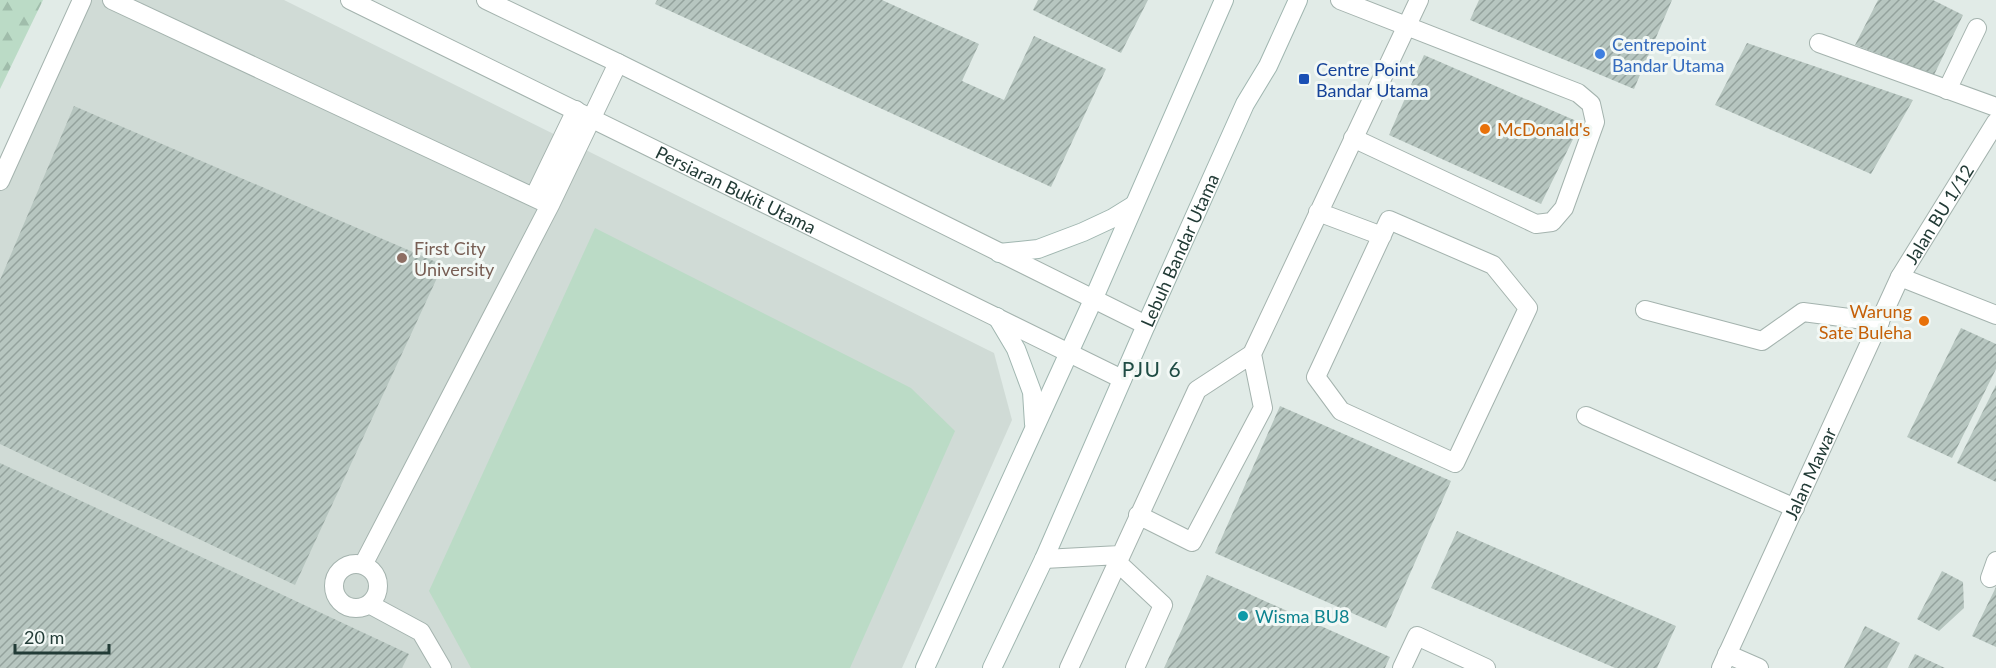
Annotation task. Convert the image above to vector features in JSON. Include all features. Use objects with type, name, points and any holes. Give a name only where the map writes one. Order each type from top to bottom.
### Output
[{"type":"street","points":[[0,181],[82,0]]},
{"type":"street","points":[[112,0],[542,201]]},
{"type":"street","name":"Persiaran Bukit Utama","points":[[350,0],[593,117],[1122,379]]},
{"type":"street","points":[[486,0],[1146,325]]},
{"type":"street","points":[[925,668],[1093,300],[1224,0]]},
{"type":"street","name":"Lebuh Bandar Utama","points":[[992,668],[1044,559],[1245,104],[1268,66],[1298,0]]},
{"type":"street","points":[[1340,0],[1578,93],[1591,104],[1595,122],[1564,207],[1552,222],[1536,224],[1353,138]]},
{"type":"street","points":[[1069,668],[1197,390],[1252,354],[1419,0]]},
{"type":"street","points":[[1947,90],[1977,28]]},
{"type":"street","points":[[1819,43],[1996,107]]},
{"type":"street","points":[[363,565],[542,201],[593,117],[618,63]]},
{"type":"street","points":[[542,201],[576,110]]},
{"type":"street","name":"Jalan BU 1/12","points":[[1900,277],[1996,122]]},
{"type":"street","points":[[999,253],[1038,249],[1083,232],[1134,205]]},
{"type":"street","points":[[1318,212],[1382,236]]},
{"type":"street","points":[[1389,220],[1493,265],[1528,308],[1455,463],[1341,411],[1317,377],[1382,236],[1389,220]]},
{"type":"street","points":[[1900,277],[1996,315]]},
{"type":"street","name":"Jalan Mawar","points":[[1724,661],[1900,277]]},
{"type":"street","points":[[1645,310],[1761,340],[1803,312],[1880,322]]},
{"type":"street","points":[[997,317],[1016,349],[1032,392],[1034,429]]},
{"type":"street","points":[[1138,515],[1192,542],[1263,408],[1252,354]]},
{"type":"street","points":[[1586,416],[1795,508]]},
{"type":"street","points":[[1044,559],[1119,558],[1164,605],[1135,668]]},
{"type":"street","points":[[353,564],[363,565],[371,569],[377,577],[379,587],[376,597],[369,604],[361,608],[350,608],[341,603],[335,595],[334,585],[337,575],[343,568],[353,564]]},
{"type":"street","points":[[369,604],[421,632],[442,668]]},
{"type":"street","points":[[1402,668],[1417,636],[1486,668]]},
{"type":"street","points":[[1724,661],[1759,668]]},
{"type":"shaded area","name":"First City University","points":[[77,0],[284,0],[994,353],[1012,420],[902,668],[0,668],[0,163]]},
{"type":"green space","points":[[0,0],[43,0],[0,89]]},
{"type":"green space","points":[[595,228],[911,388],[955,431],[850,668],[471,668],[429,591]]},
{"type":"building","points":[[657,0],[882,0],[979,44],[962,81],[1004,100],[1034,36],[1106,69],[1051,187],[655,4]]},
{"type":"building","points":[[1038,0],[1148,0],[1121,53],[1033,10]]},
{"type":"building","name":"Centrepoint Bandar Utama","points":[[1479,0],[1672,0],[1634,89],[1470,20]]},
{"type":"building","points":[[1878,0],[1933,0],[1963,15],[1934,75],[1855,45]]},
{"type":"building","points":[[1747,43],[1913,100],[1871,174],[1715,105]]},
{"type":"building","name":"McDonald's","points":[[1424,55],[1581,123],[1541,204],[1389,135]]},
{"type":"building","points":[[74,106],[443,265],[295,585],[0,444],[0,280]]},
{"type":"building","points":[[1961,328],[1996,344],[1996,369],[1952,458],[1907,437]]},
{"type":"building","points":[[1996,385],[1996,482],[1957,463]]},
{"type":"building","points":[[1280,406],[1451,481],[1386,628],[1215,553]]},
{"type":"building","points":[[0,463],[409,654],[402,668],[0,668]]},
{"type":"building","points":[[1457,531],[1676,626],[1657,668],[1615,668],[1431,588]]},
{"type":"building","points":[[1942,571],[1963,582],[1964,608],[1939,631],[1917,619]]},
{"type":"building","name":"Wisma BU8","points":[[1207,575],[1390,657],[1385,668],[1164,668]]},
{"type":"building","points":[[1996,587],[1996,647],[1972,636]]},
{"type":"building","points":[[1865,626],[1900,643],[1887,668],[1844,668]]},
{"type":"building","points":[[1915,654],[1945,668],[1908,668]]},
{"type":"place","name":"Centrepoint Bandar Utama","points":[[1600,54]]},
{"type":"place","name":"Centre Point Bandar Utama","points":[[1304,79]]},
{"type":"place","name":"McDonald's","points":[[1485,129]]},
{"type":"place","name":"First City University","points":[[402,258]]},
{"type":"place","name":"Warung Sate Buleha","points":[[1924,321]]},
{"type":"place","name":"Wisma BU8","points":[[1243,616]]},
{"type":"district","name":"PJU 6","points":[[1152,368]]}]
